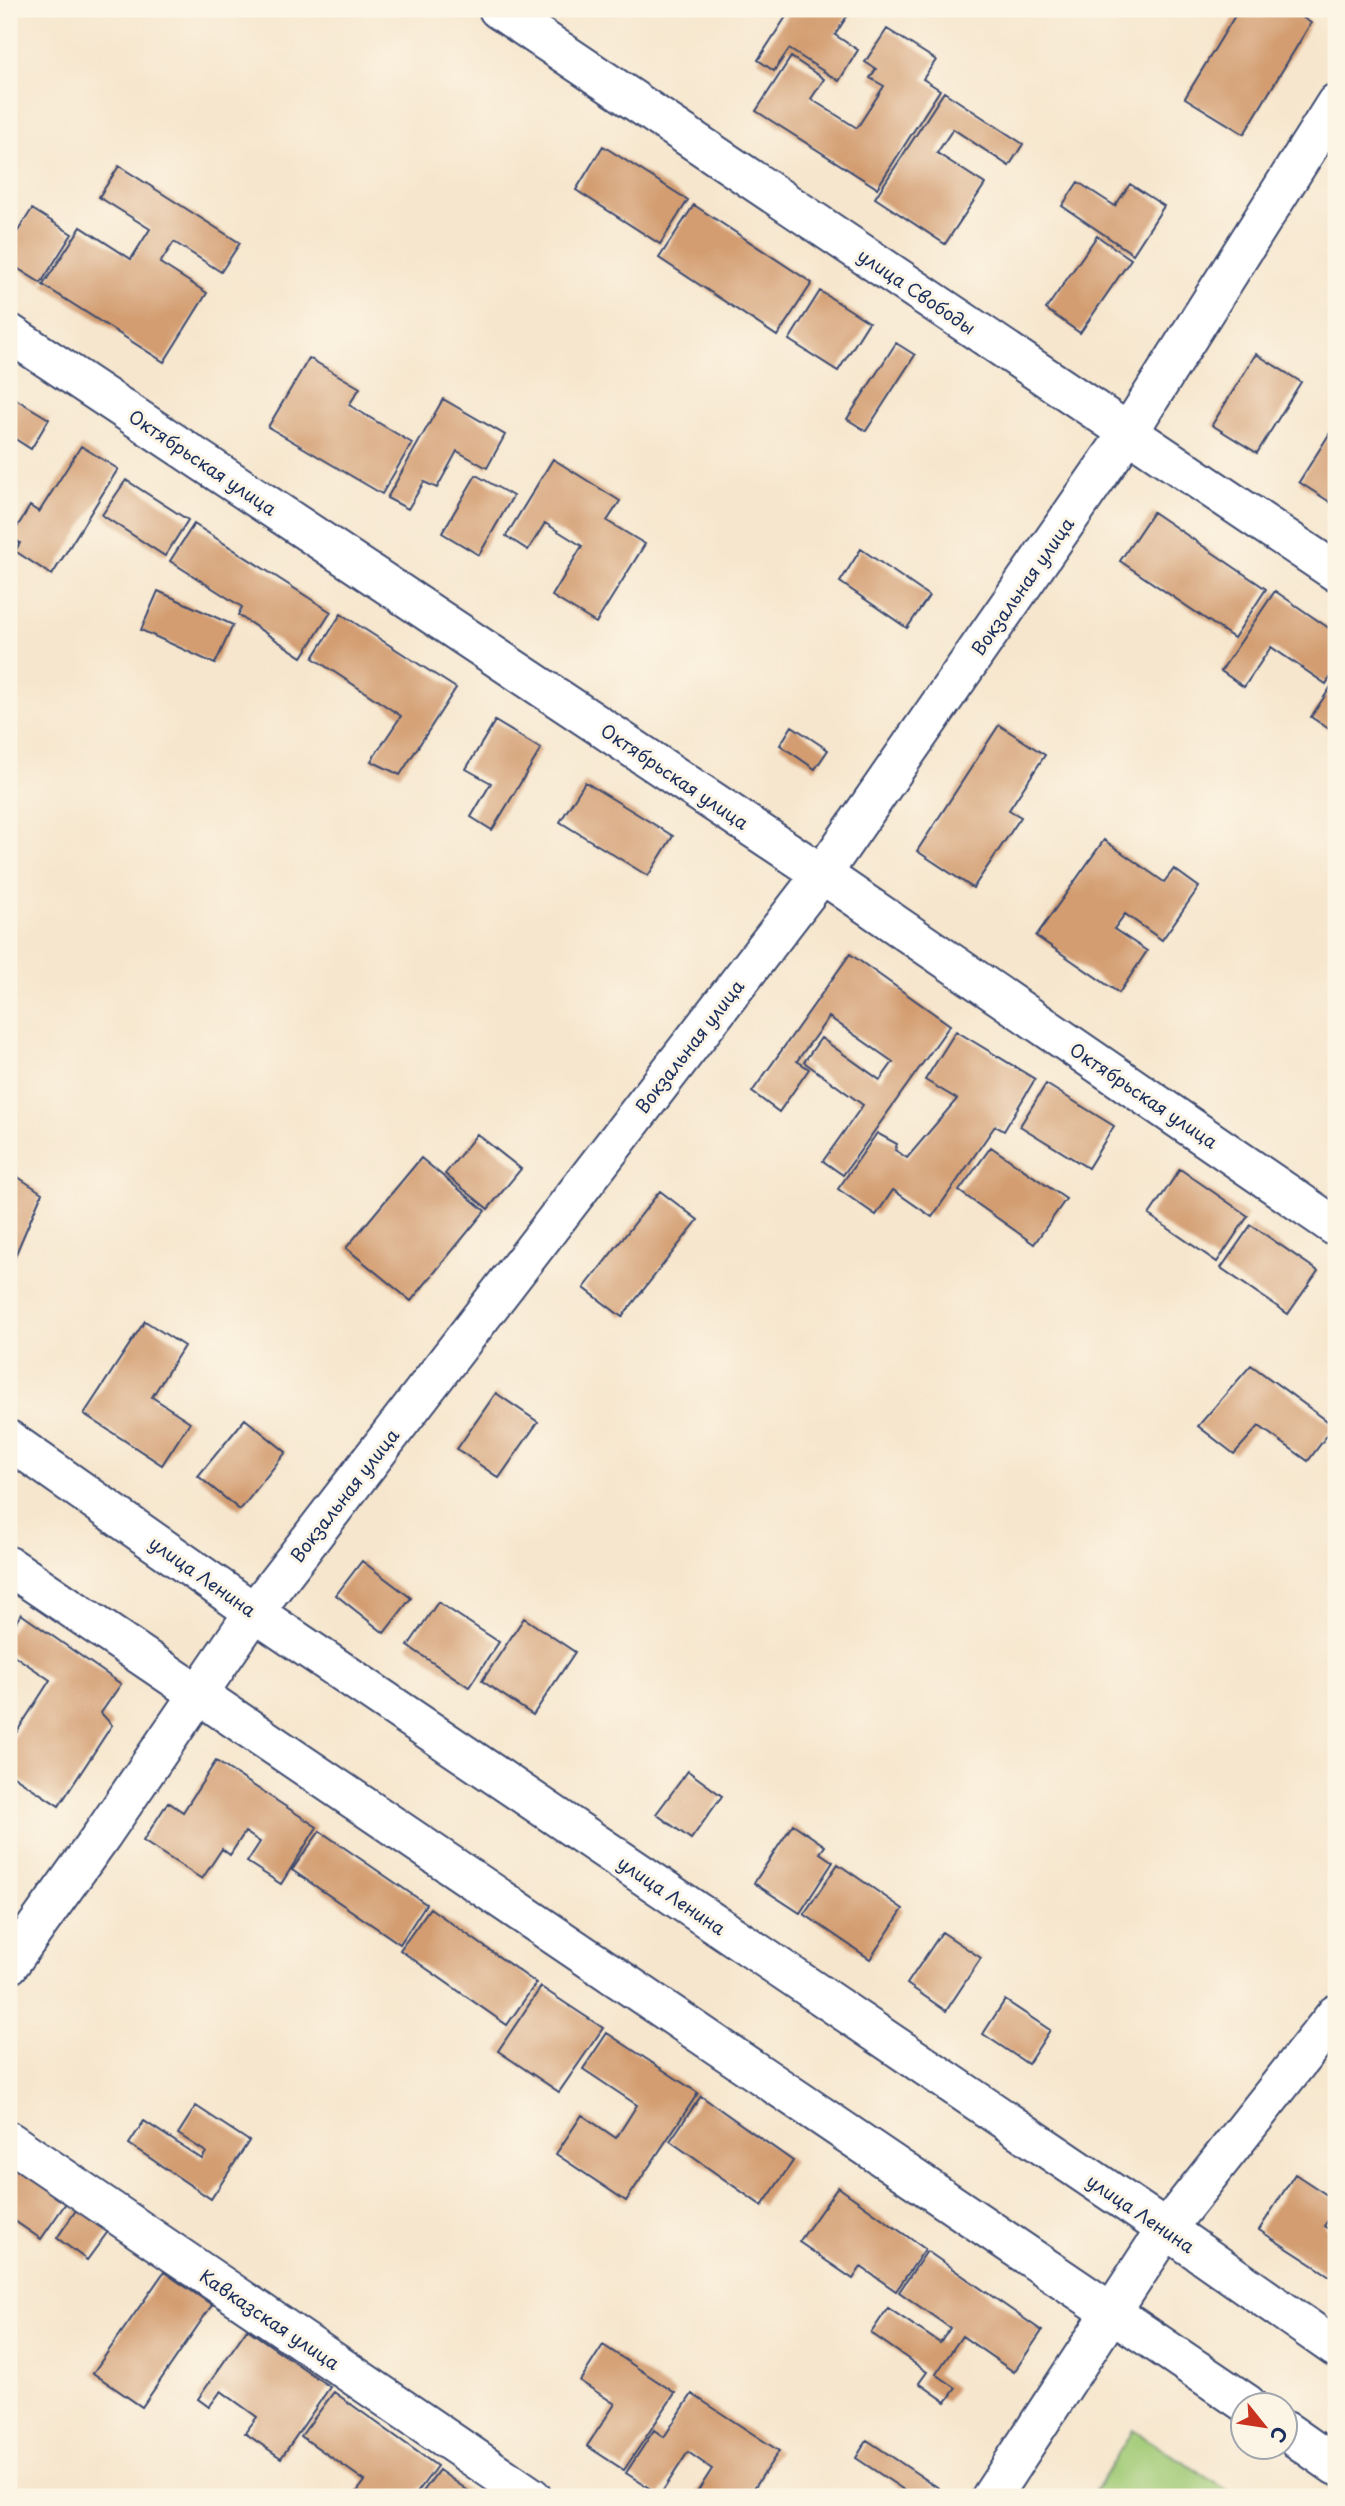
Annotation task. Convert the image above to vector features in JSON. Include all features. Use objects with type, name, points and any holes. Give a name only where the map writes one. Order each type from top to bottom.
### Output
[{"type":"street","name":"улица Свободы","points":[[498,9],[1336,572]]},
{"type":"street","name":"Вокзальная улица","points":[[9,1965],[102,1835],[254,1612],[822,874],[1128,433],[1336,103]]},
{"type":"street","name":"Октябрьская улица","points":[[9,333],[822,874],[1336,1227]]},
{"type":"street","name":"улица Ленина","points":[[9,1440],[254,1612],[1166,2229],[1336,2348]]},
{"type":"street","points":[[9,1566],[1230,2392]]},
{"type":"street","points":[[991,2497],[1166,2229],[1336,2014]]},
{"type":"street","name":"Кавказская улица","points":[[9,2141],[532,2497]]},
{"type":"street","points":[[1300,2441],[1336,2466]]},
{"type":"green space","points":[[1133,2430],[1238,2497],[1091,2497]]},
{"type":"building","points":[[791,9],[851,10],[835,35],[858,50],[839,81],[789,49],[774,71],[758,60]]},
{"type":"building","points":[[1239,9],[1289,9],[1311,23],[1244,134],[1185,98]]},
{"type":"building","points":[[887,29],[936,60],[923,79],[940,90],[877,188],[756,111],[791,57],[824,79],[811,99],[857,128],[884,86],[870,78],[876,69],[865,62]]},
{"type":"building","points":[[944,92],[1023,144],[1009,166],[953,129],[937,153],[985,184],[945,244],[875,198]]},
{"type":"building","points":[[603,146],[688,200],[660,244],[576,190]]},
{"type":"building","points":[[119,166],[240,243],[221,272],[174,242],[160,263],[207,293],[164,362],[43,285],[81,227],[131,259],[150,229],[99,197]]},
{"type":"building","points":[[1078,182],[1115,206],[1130,184],[1164,206],[1133,254],[1062,206]]},
{"type":"building","points":[[694,205],[812,283],[777,336],[659,258]]},
{"type":"building","points":[[32,209],[72,234],[41,283],[9,263],[9,245]]},
{"type":"building","points":[[1097,236],[1131,259],[1080,333],[1046,309]]},
{"type":"building","points":[[820,291],[869,322],[838,371],[789,340]]},
{"type":"building","points":[[896,343],[915,355],[866,431],[847,419]]},
{"type":"building","points":[[1256,354],[1301,382],[1257,453],[1212,425]]},
{"type":"building","points":[[309,358],[360,388],[349,405],[412,443],[382,494],[268,427]]},
{"type":"building","points":[[9,395],[49,419],[31,449],[9,435]]},
{"type":"building","points":[[443,399],[505,435],[487,468],[457,451],[437,488],[424,482],[408,509],[387,498]]},
{"type":"building","points":[[1330,433],[1336,437],[1336,506],[1299,482]]},
{"type":"building","points":[[81,446],[118,469],[52,575],[15,551],[20,543],[11,537],[30,506],[39,512]]},
{"type":"building","points":[[553,459],[620,501],[607,521],[645,544],[596,623],[552,596],[582,546],[545,523],[528,550],[506,536]]},
{"type":"building","points":[[476,475],[513,496],[479,555],[442,533]]},
{"type":"building","points":[[126,480],[188,520],[165,556],[102,515]]},
{"type":"building","points":[[1153,512],[1266,589],[1234,638],[1120,561]]},
{"type":"building","points":[[194,524],[331,612],[302,657],[238,615],[242,607],[170,561]]},
{"type":"building","points":[[861,549],[929,596],[907,628],[840,582]]},
{"type":"building","points":[[158,591],[233,625],[215,664],[141,630]]},
{"type":"building","points":[[1275,591],[1336,633],[1336,669],[1326,684],[1271,647],[1244,687],[1221,671]]},
{"type":"building","points":[[341,614],[456,688],[400,775],[371,761],[401,716],[313,658]]},
{"type":"building","points":[[1336,679],[1336,732],[1335,733],[1311,717]]},
{"type":"building","points":[[495,721],[541,749],[492,830],[471,817],[491,783],[466,769]]},
{"type":"building","points":[[999,725],[1045,755],[1009,810],[1021,817],[973,888],[917,851]]},
{"type":"building","points":[[792,726],[828,750],[815,769],[780,745]]},
{"type":"building","points":[[585,782],[673,836],[648,876],[560,822]]},
{"type":"building","points":[[1104,840],[1164,882],[1174,869],[1199,887],[1162,940],[1125,914],[1114,929],[1147,951],[1119,993],[1036,936]]},
{"type":"building","points":[[850,954],[950,1025],[843,1175],[823,1161],[863,1105],[804,1062],[821,1038],[880,1080],[893,1062],[829,1017],[797,1061],[809,1069],[779,1112],[752,1092]]},
{"type":"building","points":[[956,1031],[1035,1079],[1004,1131],[995,1126],[932,1217],[893,1190],[876,1215],[838,1189],[877,1133],[897,1144],[895,1150],[907,1158],[957,1099],[925,1080]]},
{"type":"building","points":[[1046,1084],[1114,1126],[1088,1168],[1020,1126]]},
{"type":"building","points":[[477,1134],[521,1169],[488,1209],[445,1174]]},
{"type":"building","points":[[991,1147],[1066,1199],[1034,1244],[959,1191]]},
{"type":"building","points":[[421,1158],[485,1211],[411,1301],[346,1248]]},
{"type":"building","points":[[1180,1169],[1248,1216],[1217,1262],[1149,1215]]},
{"type":"building","points":[[9,1171],[42,1193],[9,1270]]},
{"type":"building","points":[[660,1191],[698,1220],[622,1317],[584,1288]]},
{"type":"building","points":[[1251,1225],[1318,1271],[1288,1314],[1221,1268]]},
{"type":"building","points":[[145,1321],[184,1346],[152,1397],[190,1422],[162,1465],[84,1414]]},
{"type":"building","points":[[1251,1365],[1334,1426],[1308,1461],[1259,1426],[1234,1454],[1198,1426]]},
{"type":"building","points":[[496,1393],[538,1422],[499,1478],[457,1449]]},
{"type":"building","points":[[245,1419],[286,1452],[240,1510],[198,1476]]},
{"type":"building","points":[[362,1561],[411,1598],[384,1633],[336,1595]]},
{"type":"building","points":[[438,1602],[499,1642],[469,1687],[408,1646]]},
{"type":"building","points":[[21,1614],[121,1684],[101,1713],[112,1725],[59,1806],[9,1773],[9,1744],[50,1680],[9,1652],[9,1633]]},
{"type":"building","points":[[524,1618],[575,1652],[533,1715],[482,1681]]},
{"type":"building","points":[[216,1761],[317,1827],[281,1884],[247,1862],[260,1842],[245,1832],[230,1855],[222,1849],[202,1879],[143,1841],[168,1802],[183,1812]]},
{"type":"building","points":[[688,1771],[722,1796],[691,1839],[656,1814]]},
{"type":"building","points":[[793,1824],[825,1846],[820,1853],[833,1862],[800,1913],[754,1883]]},
{"type":"building","points":[[320,1831],[426,1904],[400,1944],[292,1870]]},
{"type":"building","points":[[838,1864],[903,1909],[870,1959],[804,1914]]},
{"type":"building","points":[[430,1908],[536,1983],[507,2025],[400,1950]]},
{"type":"building","points":[[942,1932],[981,1958],[946,2011],[907,1984]]},
{"type":"building","points":[[541,1987],[603,2028],[559,2092],[498,2051]]},
{"type":"building","points":[[1005,2000],[1050,2030],[1028,2064],[983,2034]]},
{"type":"building","points":[[607,2033],[698,2093],[626,2201],[556,2154],[582,2115],[616,2138],[637,2105],[583,2069]]},
{"type":"building","points":[[701,2096],[793,2161],[762,2206],[670,2141]]},
{"type":"building","points":[[196,2106],[249,2141],[211,2199],[129,2144],[144,2121],[202,2159],[206,2152],[178,2134]]},
{"type":"building","points":[[9,2158],[68,2200],[41,2239],[9,2217]]},
{"type":"building","points":[[1295,2174],[1336,2201],[1336,2209],[1324,2226],[1336,2234],[1336,2280],[1259,2230]]},
{"type":"building","points":[[838,2187],[925,2249],[896,2291],[861,2267],[853,2279],[799,2242]]},
{"type":"building","points":[[81,2203],[112,2226],[87,2260],[57,2238]]},
{"type":"building","points":[[927,2251],[1042,2331],[1014,2372],[962,2336],[936,2374],[956,2388],[946,2402],[919,2383],[927,2372],[871,2333],[888,2308],[940,2343],[950,2328],[899,2292]]},
{"type":"building","points":[[164,2272],[212,2305],[142,2407],[93,2373]]},
{"type":"building","points":[[247,2329],[330,2387],[281,2458],[245,2433],[257,2417],[221,2391],[209,2407],[198,2399]]},
{"type":"building","points":[[603,2345],[675,2393],[624,2470],[587,2446],[615,2404],[580,2381]]},
{"type":"building","points":[[334,2392],[437,2466],[414,2497],[353,2497],[365,2481],[301,2436]]},
{"type":"building","points":[[692,2394],[779,2451],[748,2497],[694,2497],[712,2469],[688,2452],[660,2495],[626,2473],[654,2430],[664,2437]]},
{"type":"building","points":[[867,2440],[952,2497],[904,2497],[907,2492],[856,2458]]},
{"type":"building","points":[[439,2470],[477,2497],[419,2497]]}]
